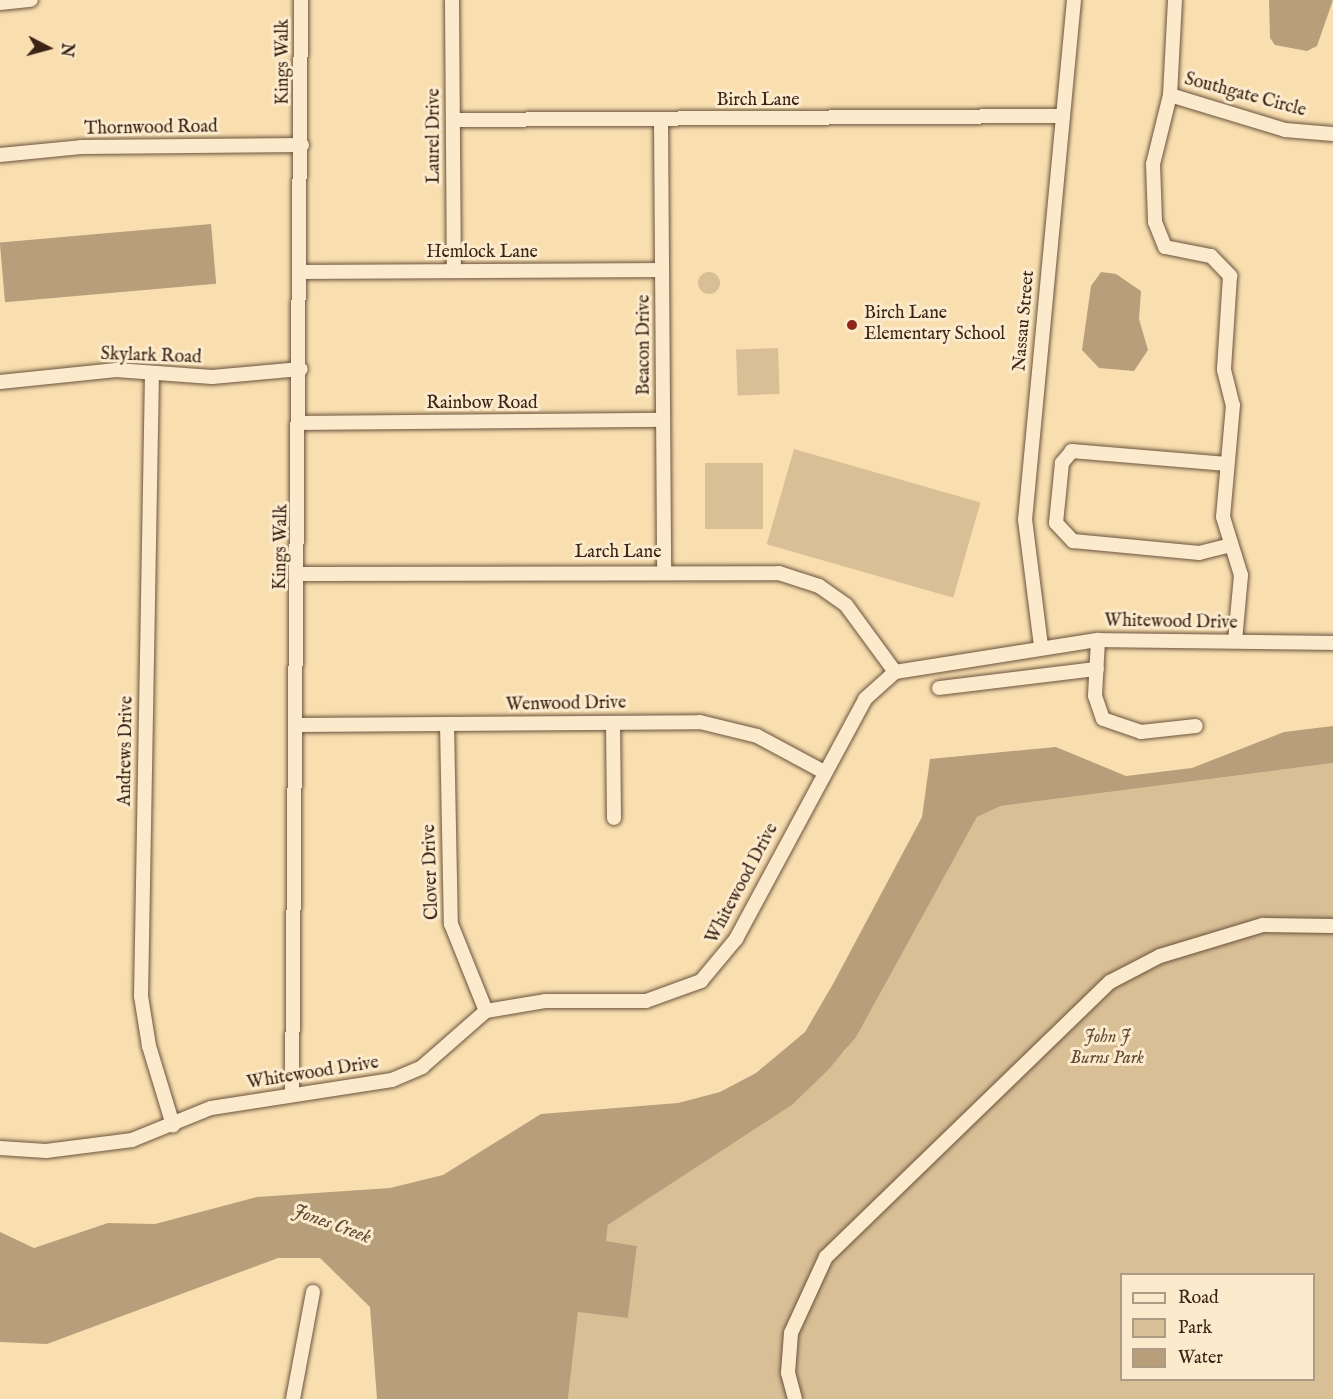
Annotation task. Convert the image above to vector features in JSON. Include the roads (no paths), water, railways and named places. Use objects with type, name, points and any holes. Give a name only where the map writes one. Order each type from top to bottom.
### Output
[{"type":"street","points":[[0,3],[31,0]]},
{"type":"street","name":"Kings Walk","points":[[292,1095],[303,272],[301,0]]},
{"type":"street","name":"Laurel Drive","points":[[452,0],[454,271]]},
{"type":"street","name":"Nassau Street","points":[[1041,646],[1024,520],[1074,0]]},
{"type":"street","name":"Southgate Circle","points":[[1175,0],[1170,95],[1285,130],[1333,134]]},
{"type":"street","points":[[1170,95],[1153,164],[1156,233],[1172,250],[1220,260],[1230,276],[1223,356],[1233,405],[1223,517],[1228,546],[1241,575],[1235,641]]},
{"type":"street","name":"Birch Lane","points":[[453,120],[1063,116]]},
{"type":"street","name":"Beacon Drive","points":[[662,119],[664,571]]},
{"type":"street","name":"Thornwood Road","points":[[0,154],[81,147],[302,145]]},
{"type":"street","name":"Hemlock Lane","points":[[303,272],[662,270]]},
{"type":"street","name":"Skylark Road","points":[[0,381],[116,370],[212,377],[301,369]]},
{"type":"street","name":"Andrews Drive","points":[[152,373],[141,996],[149,1046],[173,1125]]},
{"type":"street","name":"Rainbow Road","points":[[301,423],[663,420]]},
{"type":"street","points":[[1227,464],[1072,451],[1062,463],[1056,523],[1073,542],[1199,553],[1228,546]]},
{"type":"street","name":"Larch Lane","points":[[300,574],[753,570],[803,579],[846,605],[895,672]]},
{"type":"street","points":[[1098,639],[1097,711],[1116,727],[1141,732],[1196,726]]},
{"type":"street","name":"Whitewood Drive","points":[[0,1148],[46,1151],[132,1140],[211,1108],[408,1075],[486,1011],[546,1001],[646,1001],[702,981],[736,939],[865,699],[895,672],[1041,646],[1098,639],[1333,643]]},
{"type":"street","points":[[939,688],[1097,669]]},
{"type":"street","points":[[613,723],[614,818]]},
{"type":"street","name":"Wenwood Drive","points":[[297,725],[613,723],[727,725],[824,772]]},
{"type":"street","name":"Clover Drive","points":[[447,724],[450,924],[486,1011]]},
{"type":"street","points":[[795,1399],[788,1373],[791,1334],[826,1257],[1110,982],[1160,956],[1213,937],[1263,925],[1333,926]]},
{"type":"street","points":[[292,1399],[313,1292]]},
{"type":"water","points":[[1269,0],[1333,0],[1317,46],[1307,51],[1275,45],[1270,38]]},
{"type":"water","points":[[211,224],[216,284],[5,302],[0,242]]},
{"type":"water","points":[[1101,272],[1116,274],[1141,291],[1139,319],[1148,350],[1134,371],[1099,368],[1082,350],[1091,286]]},
{"type":"water","name":"Jones Creek","points":[[1333,726],[1333,763],[1001,806],[977,817],[856,1037],[829,1069],[792,1105],[608,1225],[606,1241],[637,1246],[628,1318],[578,1312],[568,1399],[377,1399],[370,1307],[320,1258],[278,1258],[47,1344],[0,1342],[0,1232],[34,1248],[108,1223],[155,1224],[257,1197],[390,1188],[443,1175],[541,1114],[678,1103],[720,1092],[756,1073],[805,1032],[833,984],[922,817],[930,759],[1056,747],[1126,776],[1192,768],[1284,732]]},
{"type":"place","name":"Birch Lane Elementary School","points":[[852,325]]},
{"type":"park label","name":"John J Burns Park","points":[[1107,1049]]}]
